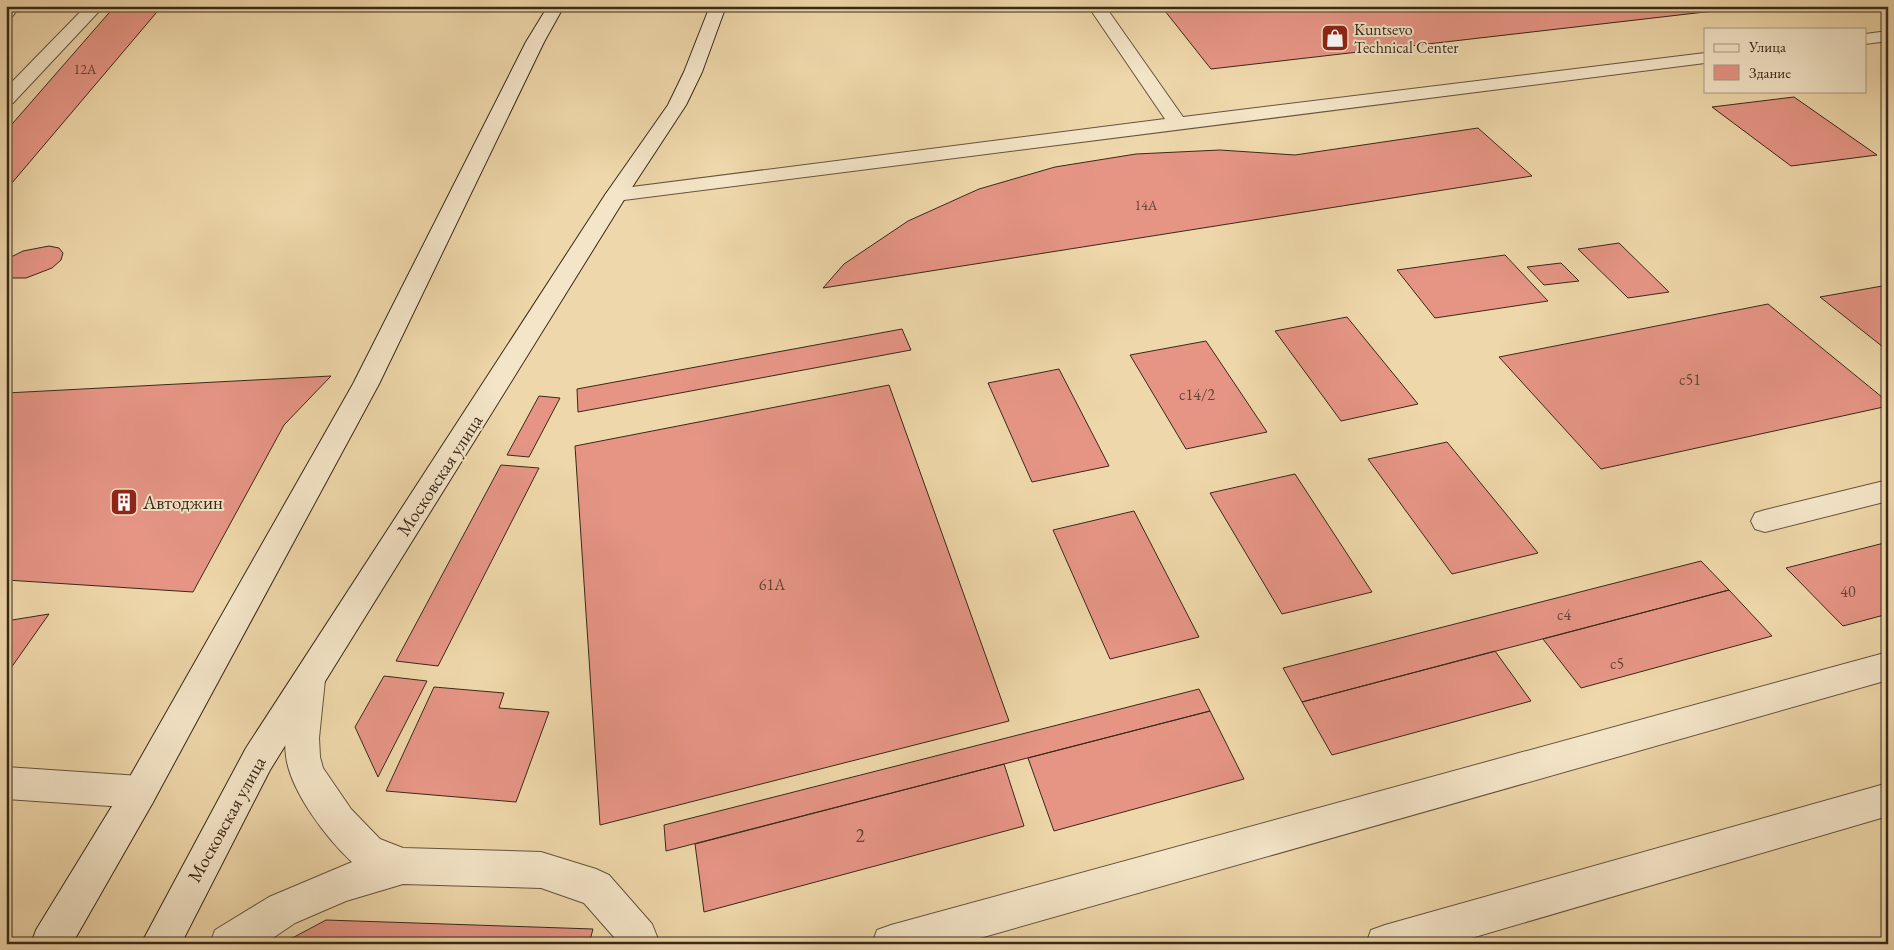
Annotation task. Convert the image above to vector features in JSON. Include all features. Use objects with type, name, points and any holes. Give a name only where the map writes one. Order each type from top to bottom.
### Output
[{"type":"street","points":[[6,13],[12,6]]},
{"type":"street","points":[[6,99],[96,6]]},
{"type":"street","points":[[50,944],[140,792],[366,384],[535,42],[556,6]]},
{"type":"street","name":"Московская улица","points":[[160,944],[258,759],[616,195],[677,105],[693,72],[718,6]]},
{"type":"street","points":[[1096,6],[1178,122]]},
{"type":"street","points":[[1866,39],[1888,36]]},
{"type":"street","points":[[616,195],[1178,122],[1704,58]]},
{"type":"street","points":[[1765,522],[1888,490]]},
{"type":"street","points":[[891,944],[1888,666]]},
{"type":"street","points":[[309,680],[303,719],[304,759],[314,788],[342,825],[368,853],[403,866]]},
{"type":"street","points":[[6,782],[140,792]]},
{"type":"street","points":[[1385,944],[1888,799]]},
{"type":"street","points":[[229,944],[282,910],[342,883],[403,866],[540,870],[596,888],[639,937],[641,944]]},
{"type":"building","points":[[115,6],[162,6],[6,190],[6,131]]},
{"type":"building","name":"Kuntsevo Technical Center","points":[[1161,6],[1757,6],[1211,69]]},
{"type":"building","points":[[1794,97],[1877,155],[1791,166],[1712,107]]},
{"type":"building","points":[[1478,128],[1532,176],[823,288],[844,264],[908,221],[979,189],[1055,167],[1136,154],[1220,150],[1295,155]]},
{"type":"building","points":[[1619,243],[1669,292],[1628,298],[1578,249]]},
{"type":"building","points":[[49,246],[59,248],[63,253],[61,260],[52,268],[26,278],[6,278],[6,261],[11,257],[23,251]]},
{"type":"building","points":[[1505,255],[1548,301],[1435,318],[1397,270]]},
{"type":"building","points":[[1561,263],[1579,281],[1544,285],[1527,267]]},
{"type":"building","points":[[1888,285],[1888,351],[1820,297]]},
{"type":"building","points":[[1768,304],[1888,402],[1888,406],[1601,469],[1499,357]]},
{"type":"building","points":[[1347,317],[1418,404],[1341,421],[1275,331]]},
{"type":"building","points":[[902,329],[911,350],[578,412],[577,389]]},
{"type":"building","points":[[1206,341],[1267,432],[1186,449],[1130,355]]},
{"type":"building","points":[[1059,369],[1109,466],[1032,482],[988,383]]},
{"type":"building","name":"Автоджин","points":[[331,376],[284,425],[193,592],[6,580],[6,393]]},
{"type":"building","points":[[889,385],[1009,721],[600,825],[575,446]]},
{"type":"building","points":[[539,396],[560,398],[529,457],[507,455]]},
{"type":"building","points":[[1447,442],[1538,553],[1452,574],[1368,459]]},
{"type":"building","points":[[501,465],[539,468],[438,666],[396,661]]},
{"type":"building","points":[[1295,474],[1372,592],[1282,614],[1210,493]]},
{"type":"building","points":[[1134,511],[1199,637],[1110,659],[1053,530]]},
{"type":"building","points":[[1888,542],[1888,614],[1843,626],[1786,568]]},
{"type":"building","points":[[1701,561],[1729,590],[1302,702],[1283,668]]},
{"type":"building","points":[[1729,590],[1772,636],[1581,688],[1543,639]]},
{"type":"building","points":[[49,614],[6,675],[6,621]]},
{"type":"building","points":[[1495,651],[1531,701],[1332,755],[1302,702]]},
{"type":"building","points":[[384,676],[427,681],[378,777],[355,727]]},
{"type":"building","points":[[434,687],[504,693],[499,708],[549,712],[516,802],[386,791]]},
{"type":"building","points":[[1199,689],[1210,711],[666,851],[664,825]]},
{"type":"building","points":[[1210,711],[1244,779],[1054,831],[1028,758]]},
{"type":"building","points":[[1004,764],[1024,826],[704,912],[695,844]]},
{"type":"building","points":[[326,920],[593,929],[589,944],[281,944]]},
{"type":"place","name":"Kuntsevo Technical Center","points":[[1335,38]]},
{"type":"place","name":"Автоджин","points":[[124,502]]}]
